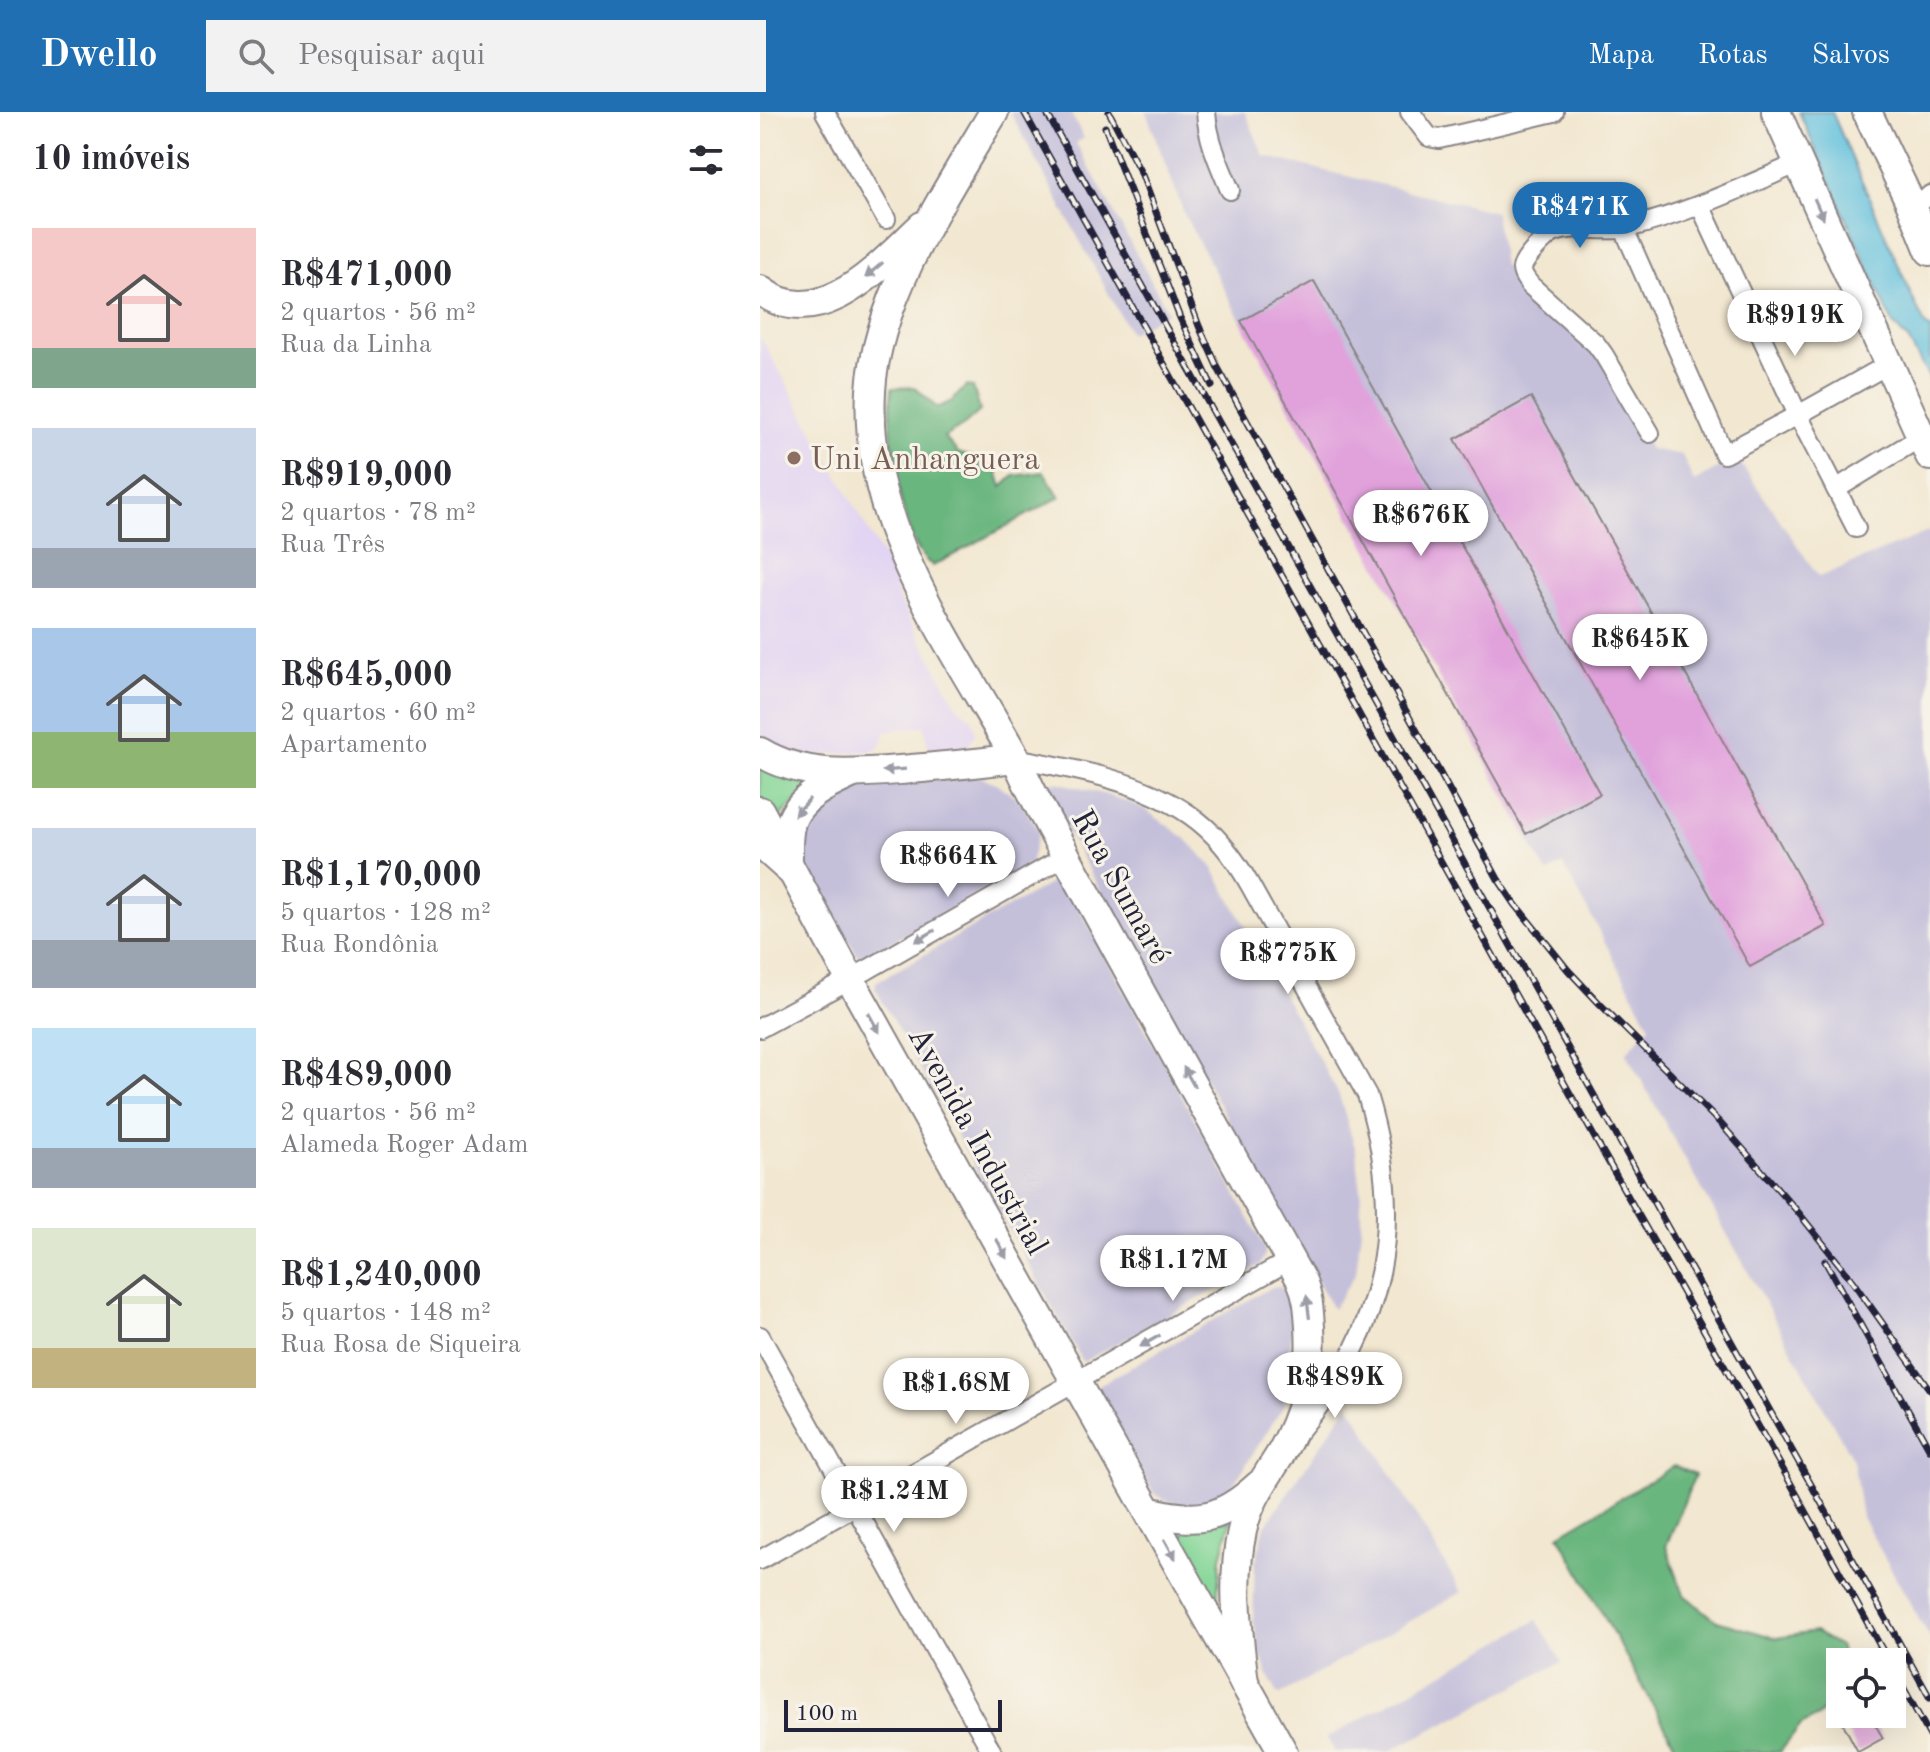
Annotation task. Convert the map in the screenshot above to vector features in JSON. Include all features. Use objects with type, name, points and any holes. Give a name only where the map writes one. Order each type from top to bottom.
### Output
[{"type":"main road","points":[[760,290],[778,302],[795,306],[813,305],[831,299],[869,274],[932,218],[994,112]]},
{"type":"main road","points":[[1776,112],[1926,447]]},
{"type":"main road","points":[[1867,112],[1930,251]]},
{"type":"main road","name":"Rua Sumaré","points":[[932,218],[891,306],[872,376],[870,409],[875,465],[898,540],[917,584],[1305,1287],[1311,1373],[1300,1412],[1281,1453],[1260,1485],[1242,1529],[1236,1589],[1244,1683]]},
{"type":"main road","points":[[978,763],[994,748],[995,724]]},
{"type":"main road","points":[[760,752],[782,764],[824,773],[1015,758]]},
{"type":"main road","points":[[978,763],[1003,773],[1035,799]]},
{"type":"main road","points":[[794,874],[788,836],[795,812],[813,795],[851,773]]},
{"type":"main road","name":"Avenida Industrial","points":[[760,811],[850,979],[1283,1752]]},
{"type":"main road","name":"Rua Sumaré","points":[[1148,1511],[1203,1518],[1241,1502],[1260,1485]]},
{"type":"street","points":[[825,112],[886,219]]},
{"type":"street","points":[[1206,112],[1213,150],[1230,190]]},
{"type":"street","points":[[1410,112],[1429,137],[1439,139],[1554,112]]},
{"type":"street","points":[[1650,433],[1596,344],[1530,285],[1523,276],[1524,262],[1550,235],[1560,230],[1624,229],[1700,205],[1799,163]]},
{"type":"street","points":[[1700,205],[1798,415],[1856,528]]},
{"type":"street","points":[[1624,229],[1724,454],[1889,364]]},
{"type":"street","points":[[1836,489],[1926,447]]},
{"type":"street","points":[[1015,758],[1068,767],[1155,795],[1191,815],[1217,838],[1236,861],[1367,1095],[1377,1130],[1387,1191],[1382,1269],[1368,1317],[1349,1358],[1321,1403],[1281,1453]]},
{"type":"street","points":[[760,850],[794,874]]},
{"type":"street","points":[[760,1028],[1066,856]]},
{"type":"street","points":[[760,1560],[1290,1260]]},
{"type":"street","points":[[760,1336],[992,1752]]},
{"type":"street","points":[[1311,1373],[1329,1372],[1349,1358]]},
{"type":"shaded area","points":[[1010,112],[1070,112],[1084,138],[1076,143],[1168,312],[1130,333]]},
{"type":"shaded area","points":[[1146,112],[1245,112],[1264,156],[1495,212],[1503,265],[1590,334],[1650,449],[1682,455],[1694,482],[1737,458],[1819,577],[1930,531],[1930,1639],[1862,1517],[1853,1460],[1626,1053],[1650,1026],[1563,864],[1547,873],[1241,321],[1185,216]]},
{"type":"shaded area","name":"Uni Anhanguera","points":[[760,336],[896,580],[898,598],[958,708],[972,719],[975,735],[968,745],[949,750],[932,748],[928,745],[924,726],[886,731],[880,746],[871,751],[802,756],[760,739]]},
{"type":"shaded area","points":[[979,776],[998,784],[1021,802],[1039,831],[1030,863],[865,957],[857,955],[802,855],[803,825],[814,808],[856,786]]},
{"type":"shaded area","points":[[1057,782],[1129,802],[1146,810],[1185,838],[1212,866],[1339,1095],[1356,1151],[1361,1228],[1356,1273],[1333,1309],[1048,796],[1047,787]]},
{"type":"shaded area","points":[[1058,879],[1064,881],[1265,1248],[1260,1265],[1083,1362],[875,988],[876,982]]},
{"type":"shaded area","points":[[1276,1286],[1290,1296],[1292,1327],[1284,1405],[1235,1482],[1226,1491],[1215,1499],[1191,1505],[1165,1500],[1154,1493],[1105,1407],[1099,1385]]},
{"type":"shaded area","points":[[1349,1404],[1462,1592],[1279,1695],[1259,1650],[1253,1619],[1255,1565],[1265,1526]]},
{"type":"shaded area","points":[[1537,1620],[1562,1662],[1388,1752],[1335,1752],[1327,1738]]},
{"type":"green space","points":[[966,386],[973,387],[980,411],[944,437],[958,453],[978,459],[981,472],[995,464],[1002,487],[1014,476],[1044,472],[1060,497],[933,566],[915,544],[901,501],[891,426],[892,388],[915,387],[937,408],[952,401]]},
{"type":"green space","points":[[760,763],[820,780],[775,821],[760,795]]},
{"type":"green space","points":[[1674,1466],[1695,1475],[1666,1546],[1684,1595],[1717,1621],[1776,1638],[1815,1632],[1839,1646],[1826,1648],[1826,1707],[1818,1716],[1801,1725],[1780,1752],[1679,1752],[1559,1535]]},
{"type":"green space","points":[[1231,1520],[1221,1557],[1216,1604],[1179,1542],[1188,1526]]},
{"type":"water","points":[[1799,112],[1832,112],[1917,308],[1930,328],[1930,380],[1909,341],[1893,324]]},
{"type":"building","points":[[1314,281],[1600,794],[1526,834],[1241,321]]},
{"type":"building","points":[[1531,397],[1826,926],[1750,967],[1455,439]]},
{"type":"building","points":[[1845,1728],[1877,1728],[1883,1738],[1858,1752]]},
{"type":"railway","points":[[1024,112],[1881,1648]]},
{"type":"railway","points":[[1046,112],[1930,1698]]},
{"type":"railway","points":[[1109,112],[1142,175],[1218,368],[1498,879],[1568,970],[1721,1124],[1798,1212],[1848,1275],[1930,1390]]},
{"type":"railway","points":[[1105,127],[1180,318],[1212,386]]},
{"type":"railway","points":[[1825,1261],[1930,1450]]},
{"type":"railway","points":[[1906,1692],[1930,1736]]},
{"type":"place","name":"Uni Anhanguera","points":[[794,458]]}]
